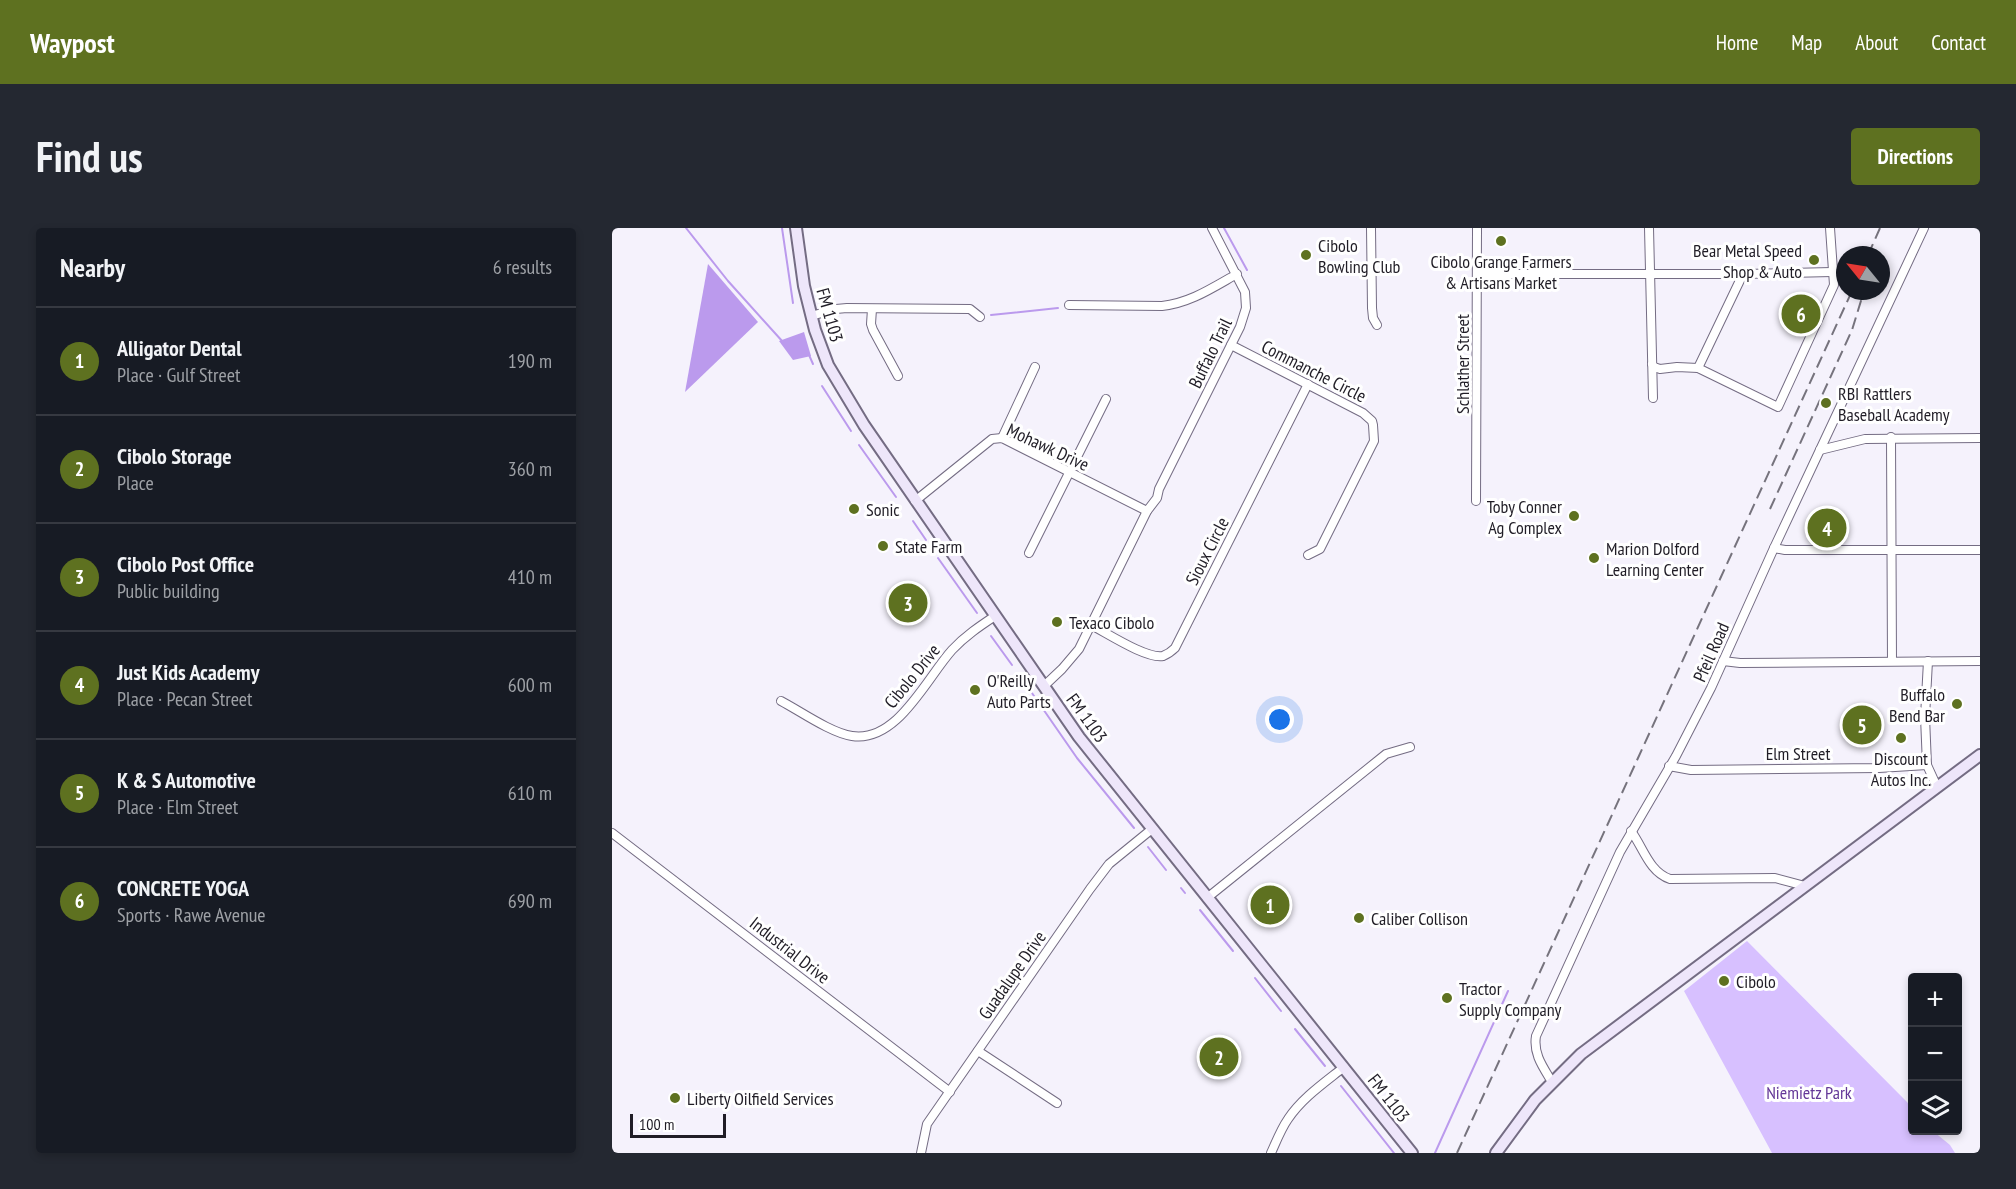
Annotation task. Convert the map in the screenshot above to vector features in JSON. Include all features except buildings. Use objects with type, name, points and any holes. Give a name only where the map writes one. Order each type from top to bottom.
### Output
[{"type":"main road","name":"FM 1103","points":[[796,228],[804,286],[821,349],[846,397],[915,501],[1079,737],[1412,1153]]},
{"type":"main road","points":[[1496,1153],[1520,1118],[1552,1082],[1589,1048],[1980,754]]},
{"type":"street","name":"Buffalo Trail","points":[[1044,686],[1073,657],[1091,625],[1147,511],[1157,498],[1159,489],[1243,320],[1245,292],[1212,228]]},
{"type":"street","points":[[1371,228],[1372,308],[1373,318],[1377,325]]},
{"type":"street","name":"Schlather Street","points":[[1476,501],[1477,228]]},
{"type":"street","points":[[1649,228],[1653,398]]},
{"type":"street","points":[[1652,364],[1660,369],[1698,368],[1778,407],[1834,285],[1830,228]]},
{"type":"street","name":"Pfeil Road","points":[[1552,1082],[1537,1056],[1534,1046],[1536,1035],[1630,831],[1669,766],[1711,688],[1924,228]]},
{"type":"street","points":[[1477,274],[1650,275],[1832,272]]},
{"type":"street","points":[[1070,305],[1162,306],[1176,304],[1195,298],[1237,274]]},
{"type":"street","points":[[1698,368],[1743,274]]},
{"type":"street","points":[[811,316],[836,309],[970,309],[980,316]]},
{"type":"street","points":[[872,309],[873,330],[898,376]]},
{"type":"street","name":"Commanche Circle","points":[[1232,345],[1363,413],[1372,421],[1375,435],[1320,549],[1308,555]]},
{"type":"street","points":[[1002,438],[1035,367]]},
{"type":"street","name":"Sioux Circle","points":[[1091,625],[1156,656],[1164,656],[1175,648],[1308,384]]},
{"type":"street","points":[[1029,553],[1106,399]]},
{"type":"street","points":[[1891,437],[1892,662]]},
{"type":"street","name":"Mohawk Drive","points":[[915,501],[992,439],[1002,438],[1147,511]]},
{"type":"street","points":[[1820,450],[1864,439],[1980,438]]},
{"type":"street","points":[[1774,548],[1785,550],[1980,550]]},
{"type":"street","name":"Cibolo Drive","points":[[782,700],[837,732],[864,737],[878,733],[889,727],[904,712],[962,640],[995,616]]},
{"type":"street","points":[[1723,661],[1740,663],[1980,661]]},
{"type":"street","points":[[1928,661],[1925,717],[1927,765],[1937,787]]},
{"type":"street","points":[[1207,898],[1386,754],[1410,747]]},
{"type":"street","name":"Elm Street","points":[[1669,766],[1691,770],[1879,768],[1927,765]]},
{"type":"street","name":"Guadalupe Drive","points":[[921,1153],[927,1124],[1099,877],[1117,857],[1152,829]]},
{"type":"street","points":[[1630,831],[1651,864],[1662,876],[1670,879],[1775,878],[1805,886]]},
{"type":"street","name":"Industrial Drive","points":[[612,833],[950,1092]]},
{"type":"street","points":[[978,1051],[1057,1103]]},
{"type":"street","points":[[1270,1153],[1293,1112],[1316,1089],[1344,1067]]},
{"type":"green space","name":"Niemietz Park","points":[[1747,941],[1907,1102],[1908,1135],[1938,1135],[1950,1145],[1955,1153],[1772,1153],[1684,991]]},
{"type":"shaded area","points":[[708,264],[758,322],[685,392]]},
{"type":"shaded area","points":[[804,332],[811,356],[793,360],[779,341]]},
{"type":"waterway","points":[[686,228],[728,281],[783,342]]},
{"type":"waterway","points":[[782,228],[793,303]]},
{"type":"waterway","points":[[1224,228],[1247,270]]},
{"type":"waterway","points":[[991,315],[1058,308]]},
{"type":"waterway","points":[[809,355],[813,364]]},
{"type":"waterway","points":[[822,386],[851,431]]},
{"type":"waterway","points":[[859,445],[896,497]]},
{"type":"waterway","points":[[913,521],[926,540]]},
{"type":"waterway","points":[[938,558],[977,613]]},
{"type":"waterway","points":[[991,636],[1012,665]]},
{"type":"waterway","points":[[1025,683],[1077,758],[1134,828]]},
{"type":"waterway","points":[[1148,847],[1166,870]]},
{"type":"waterway","points":[[1181,888],[1185,893]]},
{"type":"waterway","points":[[1200,910],[1233,951]]},
{"type":"waterway","points":[[1255,978],[1281,1011]]},
{"type":"waterway","points":[[1435,1153],[1508,991]]},
{"type":"waterway","points":[[1295,1029],[1325,1066]]},
{"type":"waterway","points":[[1341,1086],[1394,1153]]},
{"type":"railway","points":[[1872,246],[1880,228]]},
{"type":"railway","points":[[1457,1153],[1848,300]]},
{"type":"railway","points":[[1770,509],[1852,330],[1861,300]]},
{"type":"place","name":"Cibolo Grange Farmers & Artisans Market","points":[[1501,241]]},
{"type":"place","name":"Cibolo Bowling Club","points":[[1306,255]]},
{"type":"place","name":"Bear Metal Speed Shop & Auto","points":[[1814,260]]},
{"type":"place","name":"CONCRETE YOGA","points":[[1801,314]]},
{"type":"place","name":"RBI Rattlers Baseball Academy","points":[[1826,403]]},
{"type":"place","name":"Sonic","points":[[854,509]]},
{"type":"place","name":"Toby Conner Ag Complex","points":[[1574,516]]},
{"type":"place","name":"Just Kids Academy","points":[[1827,528]]},
{"type":"place","name":"State Farm","points":[[883,546]]},
{"type":"place","name":"Marion Dolford Learning Center","points":[[1594,558]]},
{"type":"place","name":"Cibolo Post Office","points":[[908,603]]},
{"type":"place","name":"Texaco Cibolo","points":[[1057,622]]},
{"type":"place","name":"O'Reilly Auto Parts","points":[[975,690]]},
{"type":"place","name":"Buffalo Bend Bar","points":[[1957,704]]},
{"type":"place","name":"K & S Automotive","points":[[1862,725]]},
{"type":"place","name":"Discount Autos Inc.","points":[[1901,738]]},
{"type":"place","name":"Alligator Dental","points":[[1270,905]]},
{"type":"place","name":"Caliber Collison","points":[[1359,918]]},
{"type":"place","name":"Cibolo","points":[[1724,981]]},
{"type":"place","name":"Tractor Supply Company","points":[[1447,998]]},
{"type":"place","name":"Cibolo Storage","points":[[1219,1057]]},
{"type":"place","name":"Liberty Oilfield Services","points":[[675,1098]]}]
